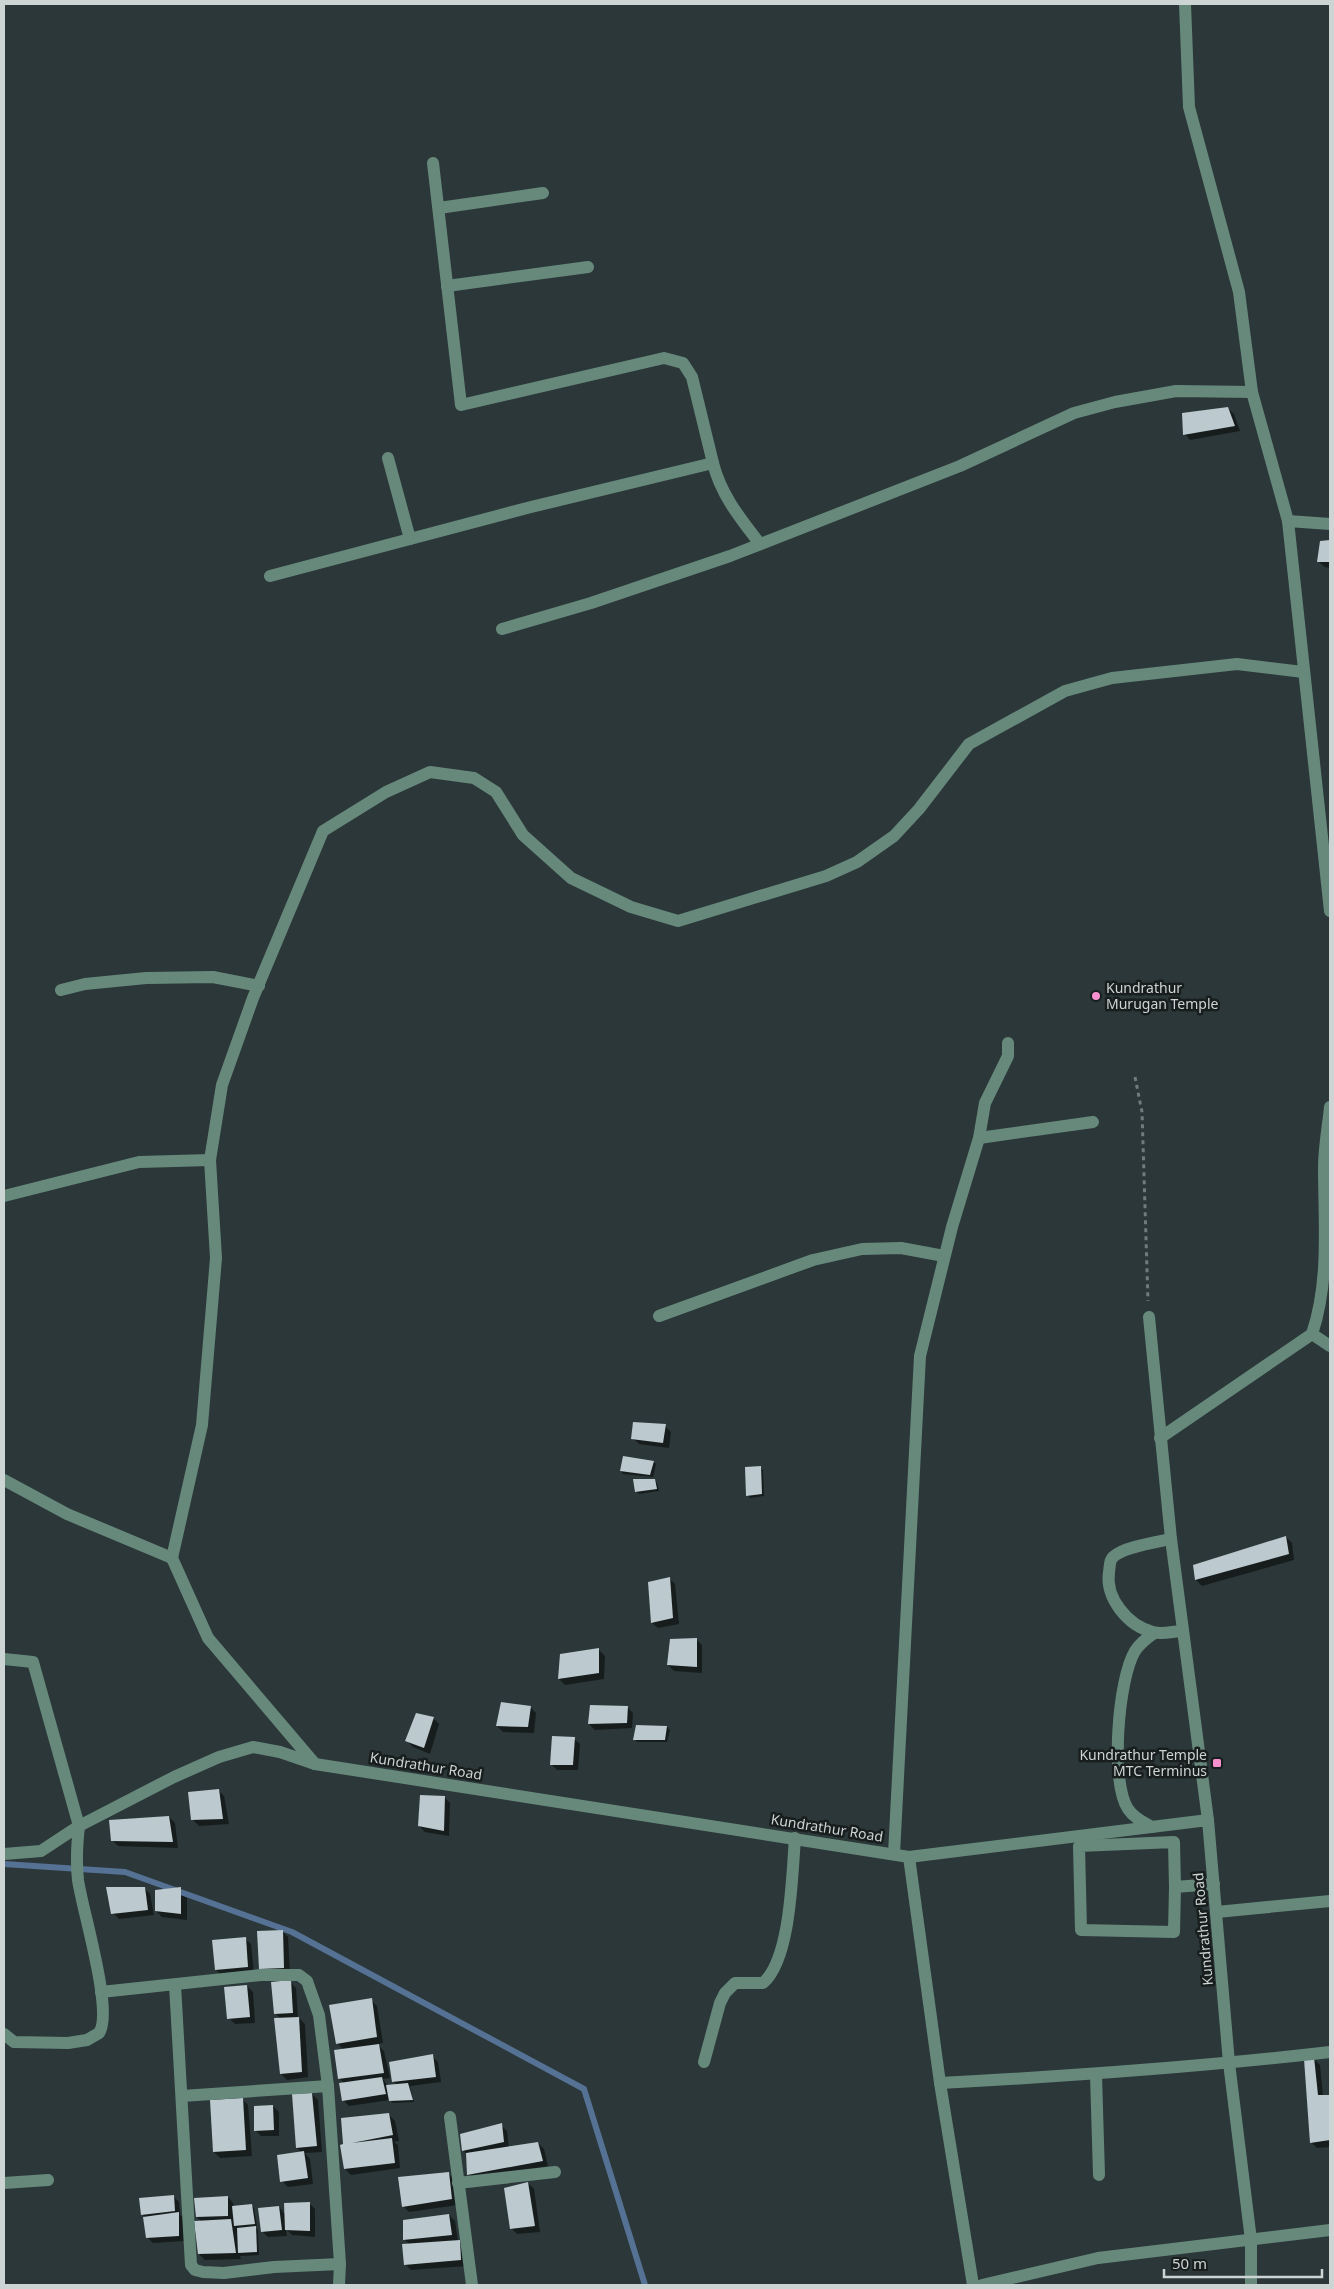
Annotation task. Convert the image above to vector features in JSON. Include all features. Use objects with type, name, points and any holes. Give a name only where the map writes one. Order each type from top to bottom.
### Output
[{"type":"street","points":[[1185,4],[1189,107],[1239,292],[1252,392],[1288,521],[1330,911]]},
{"type":"street","points":[[433,163],[461,405],[664,358],[683,363],[692,376],[718,482],[734,510],[760,544]]},
{"type":"street","points":[[439,208],[543,194]]},
{"type":"street","points":[[448,286],[588,267]]},
{"type":"street","points":[[502,629],[635,589],[760,544],[960,466],[1074,413],[1115,402],[1176,391],[1252,392]]},
{"type":"street","points":[[388,458],[410,539]]},
{"type":"street","points":[[270,576],[584,493],[713,463]]},
{"type":"street","points":[[1288,521],[1330,524]]},
{"type":"street","points":[[315,1764],[208,1638],[172,1558],[202,1425],[216,1258],[210,1160],[222,1085],[258,986],[323,831],[386,792],[430,772],[474,778],[496,792],[523,835],[571,878],[631,907],[678,921],[826,876],[857,862],[894,836],[919,808],[969,744],[1064,691],[1112,678],[1237,664],[1303,672]]},
{"type":"street","points":[[61,990],[85,984],[146,978],[213,977],[258,986]]},
{"type":"street","points":[[894,1854],[920,1356],[944,1256],[978,1138],[985,1103],[1008,1056],[1008,1043]]},
{"type":"street","points":[[1160,1438],[1312,1334],[1317,1320],[1325,1261],[1330,1107]]},
{"type":"street","points":[[978,1138],[1093,1122]]},
{"type":"street","points":[[4,1196],[139,1162],[210,1160]]},
{"type":"street","points":[[659,1316],[813,1260],[862,1249],[901,1248],[944,1256]]},
{"type":"street","points":[[1149,1317],[1171,1539],[1208,1820]]},
{"type":"street","points":[[1312,1334],[1330,1346]]},
{"type":"street","points":[[4,1480],[67,1514],[172,1558]]},
{"type":"street","points":[[1171,1539],[1114,1556],[1110,1561],[1108,1576],[1115,1603],[1126,1617],[1138,1626],[1154,1633],[1184,1630]]},
{"type":"street","points":[[1152,1827],[1136,1818],[1127,1807],[1121,1788],[1119,1718],[1124,1681],[1134,1652],[1142,1642],[1154,1633]]},
{"type":"street","points":[[4,1659],[33,1662],[79,1826],[76,1851],[78,1880],[101,1992],[104,2020],[99,2033],[87,2040],[68,2043],[14,2042],[4,2034]]},
{"type":"street","name":"Kundrathur Road","points":[[4,1854],[42,1851],[79,1826],[174,1777],[219,1757],[253,1747],[280,1752],[315,1764],[909,1857],[1208,1820],[1229,2063],[1251,2240],[1252,2285]]},
{"type":"street","points":[[704,2062],[725,1993],[735,1983],[763,1984],[774,1970],[780,1954],[790,1905],[795,1838]]},
{"type":"street","points":[[1174,1842],[1175,1886],[1174,1932],[1081,1930],[1079,1846],[1174,1842]]},
{"type":"street","points":[[909,1857],[940,2083],[973,2285]]},
{"type":"street","points":[[1175,1886],[1214,1884]]},
{"type":"street","points":[[1217,1912],[1330,1901]]},
{"type":"street","points":[[101,1992],[262,1975],[299,1975],[307,1981],[319,2015],[328,2086],[340,2264],[339,2285]]},
{"type":"street","points":[[175,1985],[191,2265],[195,2270],[203,2272],[224,2273],[274,2267],[340,2264]]},
{"type":"street","points":[[940,2083],[1096,2075],[1330,2052]]},
{"type":"street","points":[[1096,2075],[1099,2174]]},
{"type":"street","points":[[182,2096],[328,2086]]},
{"type":"street","points":[[450,2117],[472,2285]]},
{"type":"street","points":[[458,2183],[556,2172]]},
{"type":"street","points":[[4,2184],[48,2180]]},
{"type":"street","points":[[982,2285],[1098,2258],[1330,2230]]},
{"type":"path","points":[[1135,1077],[1142,1112],[1149,1317]]},
{"type":"building","points":[[1228,407],[1235,426],[1183,435],[1182,413]]},
{"type":"building","points":[[1330,540],[1330,562],[1317,562],[1320,541]]},
{"type":"building","points":[[633,1422],[666,1424],[663,1443],[631,1439]]},
{"type":"building","points":[[623,1456],[654,1461],[650,1475],[620,1471]]},
{"type":"building","points":[[761,1466],[762,1494],[746,1496],[745,1467]]},
{"type":"building","points":[[633,1479],[655,1479],[657,1489],[635,1492]]},
{"type":"building","points":[[1286,1536],[1289,1554],[1195,1580],[1193,1565]]},
{"type":"building","points":[[670,1577],[673,1618],[651,1623],[648,1582]]},
{"type":"building","points":[[697,1638],[697,1667],[667,1665],[670,1639]]},
{"type":"building","points":[[599,1648],[599,1673],[558,1679],[560,1654]]},
{"type":"building","points":[[501,1702],[531,1706],[528,1727],[496,1726]]},
{"type":"building","points":[[590,1705],[628,1706],[627,1723],[588,1724]]},
{"type":"building","points":[[416,1713],[434,1717],[424,1748],[405,1741]]},
{"type":"building","points":[[636,1725],[667,1726],[665,1740],[633,1740]]},
{"type":"building","points":[[552,1736],[575,1737],[573,1765],[550,1765]]},
{"type":"building","points":[[219,1789],[223,1819],[191,1820],[188,1792]]},
{"type":"building","points":[[420,1795],[445,1796],[444,1831],[418,1826]]},
{"type":"building","points":[[169,1816],[173,1842],[111,1841],[109,1820]]},
{"type":"building","points":[[106,1887],[145,1887],[148,1910],[111,1914]]},
{"type":"building","points":[[181,1887],[181,1914],[155,1911],[155,1890]]},
{"type":"building","points":[[283,1930],[284,1968],[259,1969],[257,1931]]},
{"type":"building","points":[[246,1937],[248,1967],[215,1970],[212,1940]]},
{"type":"building","points":[[291,1980],[293,2013],[274,2014],[271,1982]]},
{"type":"building","points":[[247,1985],[250,2017],[227,2019],[224,1987]]},
{"type":"building","points":[[372,1998],[377,2037],[336,2044],[329,2005]]},
{"type":"building","points":[[299,2017],[302,2072],[280,2074],[274,2018]]},
{"type":"building","points":[[379,2044],[384,2073],[338,2079],[334,2050]]},
{"type":"building","points":[[433,2054],[436,2077],[392,2082],[389,2062]]},
{"type":"building","points":[[1314,2057],[1318,2095],[1330,2095],[1330,2140],[1310,2143],[1304,2059]]},
{"type":"building","points":[[382,2077],[386,2094],[342,2101],[339,2083]]},
{"type":"building","points":[[408,2083],[413,2100],[389,2101],[386,2085]]},
{"type":"building","points":[[312,2093],[317,2146],[296,2148],[292,2094]]},
{"type":"building","points":[[243,2098],[246,2150],[213,2152],[210,2100]]},
{"type":"building","points":[[273,2105],[274,2130],[254,2131],[254,2106]]},
{"type":"building","points":[[389,2113],[393,2135],[352,2143],[392,2138],[395,2163],[344,2169],[340,2145],[343,2144],[341,2118]]},
{"type":"building","points":[[502,2123],[504,2142],[462,2151],[460,2134]]},
{"type":"building","points":[[538,2142],[543,2161],[467,2175],[466,2153]]},
{"type":"building","points":[[304,2151],[308,2178],[280,2182],[277,2155]]},
{"type":"building","points":[[449,2172],[452,2199],[402,2207],[398,2177]]},
{"type":"building","points":[[528,2182],[535,2226],[510,2229],[504,2188]]},
{"type":"building","points":[[174,2195],[175,2211],[141,2215],[139,2198]]},
{"type":"building","points":[[228,2196],[228,2216],[196,2217],[194,2198]]},
{"type":"building","points":[[310,2202],[310,2231],[285,2230],[284,2203]]},
{"type":"building","points":[[252,2204],[255,2224],[234,2226],[232,2206]]},
{"type":"building","points":[[279,2206],[282,2230],[261,2232],[258,2208]]},
{"type":"building","points":[[179,2212],[179,2236],[146,2238],[143,2217]]},
{"type":"building","points":[[449,2214],[452,2235],[403,2240],[403,2220]]},
{"type":"building","points":[[231,2219],[236,2253],[198,2254],[194,2221]]},
{"type":"building","points":[[256,2226],[257,2252],[238,2253],[237,2228]]},
{"type":"building","points":[[460,2240],[461,2260],[404,2265],[402,2244]]},
{"type":"waterway","points":[[4,1864],[125,1872],[292,1932],[584,2089],[645,2285]]},
{"type":"place","name":"Kundrathur Murugan Temple","points":[[1096,996]]},
{"type":"place","name":"Kundrathur Temple MTC Terminus","points":[[1217,1763]]}]
